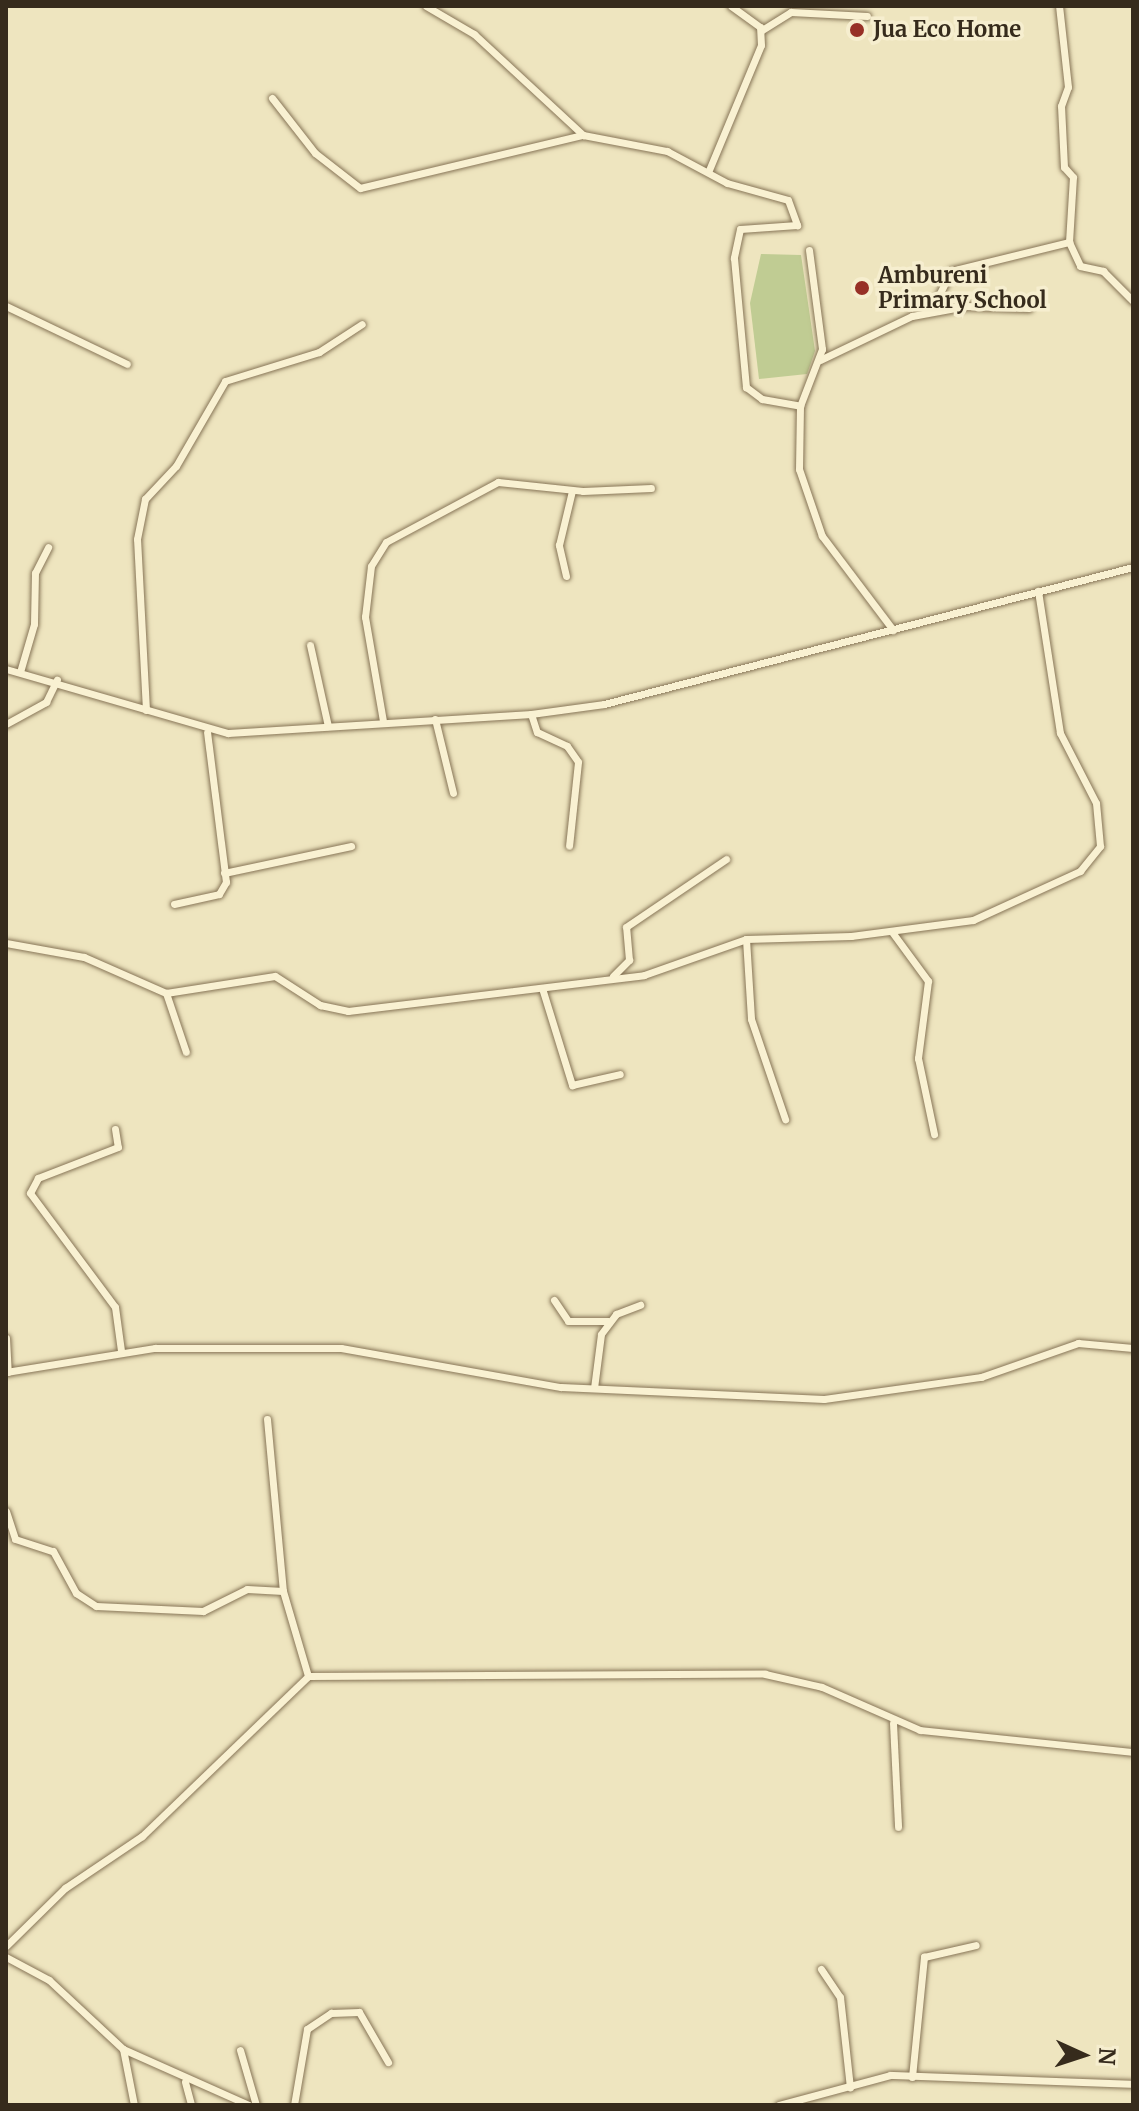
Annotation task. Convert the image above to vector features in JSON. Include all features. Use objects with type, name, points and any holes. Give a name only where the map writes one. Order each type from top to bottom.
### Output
[{"type":"street","points":[[426,6],[474,34],[583,135]]},
{"type":"street","points":[[731,6],[762,30]]},
{"type":"street","points":[[1059,6],[1068,87],[1061,106],[1064,167],[1073,177],[1069,242],[1080,266],[1103,271],[1133,301]]},
{"type":"street","points":[[709,170],[752,81],[762,30],[791,9],[867,16]]},
{"type":"street","points":[[272,98],[315,153],[360,188],[583,135],[667,151],[733,185],[781,195],[797,212],[797,225],[740,229],[734,258],[746,387],[762,399],[800,406]]},
{"type":"street","points":[[933,307],[951,271],[1069,242]]},
{"type":"street","points":[[809,250],[820,360],[800,406],[799,469],[817,526],[893,630]]},
{"type":"street","points":[[6,306],[127,364]]},
{"type":"street","points":[[820,360],[912,316],[966,306],[1029,308]]},
{"type":"street","points":[[146,710],[137,539],[145,499],[176,466],[225,381],[319,352],[362,324]]},
{"type":"street","points":[[383,721],[365,617],[371,566],[386,542],[487,485],[523,481],[572,491],[651,488]]},
{"type":"street","points":[[566,576],[559,545],[572,491]]},
{"type":"street","points":[[20,672],[34,624],[35,573],[48,547]]},
{"type":"street","points":[[6,669],[57,679],[207,732],[531,714],[604,704],[1133,567]]},
{"type":"street","points":[[6,943],[84,957],[166,993],[275,976],[320,1005],[348,1011],[654,973],[746,939],[892,932],[973,920],[1080,871],[1099,852],[1096,803],[1060,733],[1038,591]]},
{"type":"street","points":[[310,645],[328,726]]},
{"type":"street","points":[[6,724],[46,702],[57,679]]},
{"type":"street","points":[[531,714],[537,732],[567,746],[578,762],[569,846]]},
{"type":"street","points":[[435,719],[453,793]]},
{"type":"street","points":[[174,904],[219,894],[224,873],[207,732]]},
{"type":"street","points":[[224,873],[351,846]]},
{"type":"street","points":[[613,976],[629,960],[626,927],[726,859]]},
{"type":"street","points":[[892,932],[927,976],[918,1058],[934,1134]]},
{"type":"street","points":[[746,939],[751,1019],[785,1119]]},
{"type":"street","points":[[542,988],[572,1085],[620,1074]]},
{"type":"street","points":[[166,993],[186,1052]]},
{"type":"street","points":[[115,1129],[118,1147],[38,1178],[30,1193],[115,1307],[121,1351]]},
{"type":"street","points":[[554,1300],[568,1321],[608,1321],[640,1305]]},
{"type":"street","points":[[594,1388],[608,1321]]},
{"type":"street","points":[[6,1338],[7,1372],[121,1351],[341,1348],[594,1388],[866,1397],[981,1377],[1078,1343],[1133,1348]]},
{"type":"street","points":[[267,1419],[283,1591],[308,1676]]},
{"type":"street","points":[[6,1511],[15,1539],[53,1551],[76,1593],[96,1606],[203,1611],[247,1589],[283,1591]]},
{"type":"street","points":[[6,1946],[65,1888],[142,1836],[308,1676],[765,1674],[822,1687],[893,1723],[1133,1752]]},
{"type":"street","points":[[893,1723],[898,1827]]},
{"type":"street","points":[[912,2077],[921,1964],[930,1951],[976,1945]]},
{"type":"street","points":[[6,1957],[49,1980],[123,2049],[185,2082],[249,2105]]},
{"type":"street","points":[[821,1969],[840,1997],[850,2087]]},
{"type":"street","points":[[294,2105],[306,2031],[331,2013],[359,2012],[388,2062]]},
{"type":"street","points":[[123,2049],[134,2105]]},
{"type":"street","points":[[240,2050],[256,2105]]},
{"type":"street","points":[[779,2105],[881,2076],[1133,2084]]},
{"type":"street","points":[[185,2082],[191,2105]]},
{"type":"green space","points":[[761,254],[801,255],[815,351],[807,374],[759,379],[750,303]]},
{"type":"place","name":"Jua Eco Home","points":[[857,30]]},
{"type":"place","name":"Ambureni Primary School","points":[[862,288]]}]
